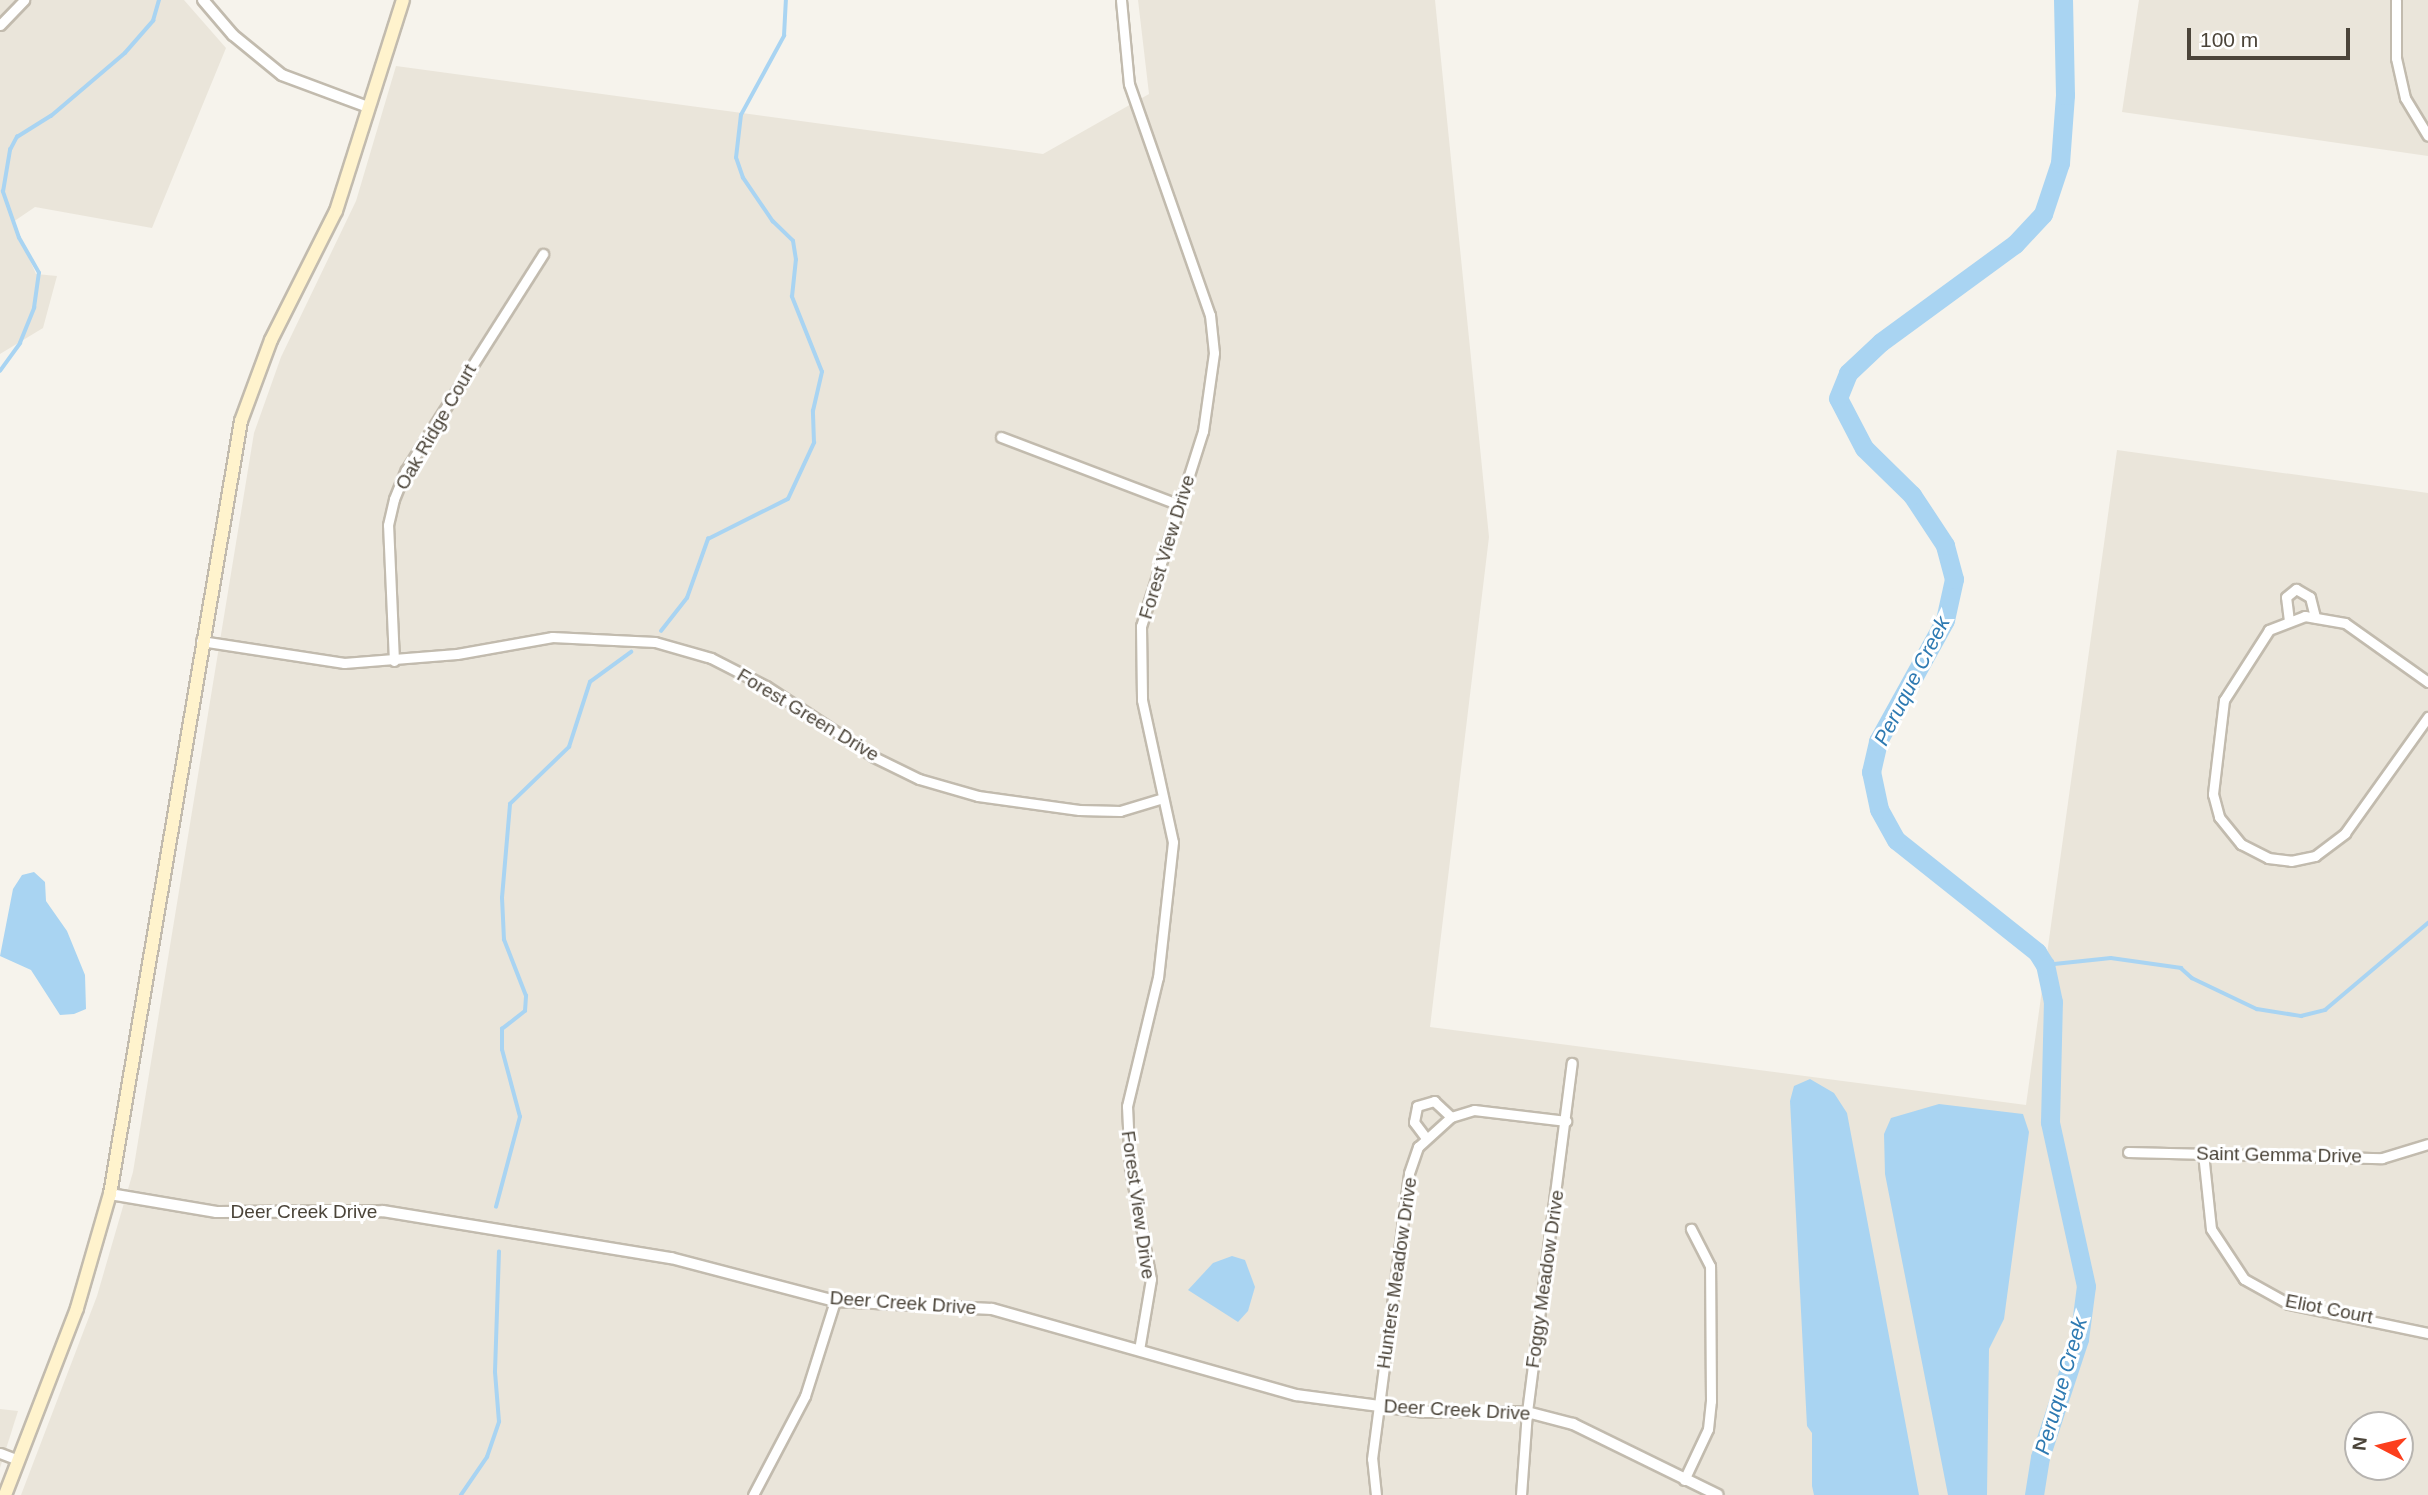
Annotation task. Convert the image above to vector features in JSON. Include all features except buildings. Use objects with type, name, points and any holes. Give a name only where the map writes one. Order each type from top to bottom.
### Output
[{"type":"main road","points":[[5,1495],[78,1308],[110,1195],[201,641],[241,421],[271,340],[336,211],[403,0]]},
{"type":"street","points":[[0,25],[24,0]]},
{"type":"street","points":[[203,0],[233,35],[282,75],[368,107]]},
{"type":"street","name":"Forest View Drive","points":[[1121,0],[1129,84],[1210,315],[1213,340],[1206,420],[1141,626],[1142,700],[1174,842],[1153,1005],[1127,1106],[1130,1168],[1152,1279],[1139,1350]]},
{"type":"street","points":[[2396,0],[2396,58],[2405,98],[2428,136]]},
{"type":"street","name":"Oak Ridge Court","points":[[394,661],[388,525],[394,499],[406,470],[543,254]]},
{"type":"street","points":[[1001,437],[1180,505]]},
{"type":"street","points":[[2289,621],[2286,597],[2296,589],[2310,597],[2315,617]]},
{"type":"street","points":[[2428,682],[2353,626],[2315,617],[2289,621],[2259,640],[2224,700],[2213,794],[2219,817],[2241,844],[2269,858],[2291,861],[2315,856],[2333,845],[2428,717]]},
{"type":"street","name":"Forest Green Drive","points":[[201,641],[344,663],[394,661],[552,637],[655,642],[711,658],[766,686],[874,757],[919,779],[978,796],[1079,810],[1120,811],[1163,798]]},
{"type":"street","name":"Foggy Meadow Drive","points":[[1521,1495],[1527,1412],[1572,1063]]},
{"type":"street","points":[[1426,1138],[1414,1122],[1417,1106],[1434,1101],[1451,1118]]},
{"type":"street","name":"Hunters Meadow Drive","points":[[1376,1495],[1372,1459],[1409,1173],[1426,1138],[1451,1118],[1474,1110],[1566,1121]]},
{"type":"street","name":"Saint Gemma Drive","points":[[2128,1152],[2382,1158],[2428,1144]]},
{"type":"street","name":"Eliot Court","points":[[2203,1153],[2211,1229],[2230,1264],[2250,1284],[2289,1304],[2428,1333]]},
{"type":"street","name":"Deer Creek Drive","points":[[110,1195],[216,1212],[383,1211],[671,1258],[835,1301],[972,1306],[1296,1395],[1425,1412],[1527,1412],[1573,1424],[1718,1495]]},
{"type":"street","points":[[1684,1480],[1708,1429],[1711,1401],[1710,1266],[1691,1229]]},
{"type":"street","points":[[753,1495],[805,1396],[835,1301]]},
{"type":"street","points":[[0,1453],[18,1460]]},
{"type":"shaded area","points":[[0,0],[184,0],[226,48],[152,228],[35,207],[13,222],[36,274],[57,276],[43,328],[0,354]]},
{"type":"shaded area","points":[[1138,0],[1435,0],[1489,537],[1430,1027],[2026,1105],[2117,450],[2428,493],[2428,1495],[21,1495],[97,1296],[133,1172],[254,433],[281,357],[356,201],[396,66],[1043,154],[1149,94]]},
{"type":"shaded area","points":[[2139,0],[2428,0],[2428,156],[2122,112]]},
{"type":"shaded area","points":[[0,1409],[18,1411],[0,1468]]},
{"type":"water","points":[[34,872],[45,882],[46,901],[67,931],[85,975],[86,1009],[74,1014],[60,1015],[31,970],[0,956],[13,889],[22,875]]},
{"type":"water","points":[[1810,1079],[1834,1093],[1847,1113],[1919,1495],[1814,1495],[1812,1433],[1807,1426],[1790,1101],[1794,1086]]},
{"type":"water","points":[[1939,1104],[2023,1114],[2029,1132],[2004,1319],[1989,1349],[1987,1495],[1948,1495],[1885,1174],[1884,1134],[1891,1118]]},
{"type":"water","points":[[1232,1256],[1245,1260],[1255,1287],[1248,1311],[1238,1322],[1188,1290],[1213,1263]]},
{"type":"waterway","points":[[0,371],[20,343],[34,308],[39,273],[19,238],[3,192],[10,150],[17,137],[51,116],[125,53],[153,21],[159,0]]},
{"type":"waterway","points":[[661,631],[687,598],[708,539],[788,499],[814,443],[813,411],[822,372],[792,297],[796,260],[793,241],[773,222],[743,178],[736,158],[741,115],[784,36],[786,0]]},
{"type":"waterway","name":"Peruque Creek","points":[[2034,1495],[2040,1457],[2079,1339],[2086,1286],[2050,1122],[2053,1002],[2045,965],[2037,952],[1896,840],[1879,809],[1871,772],[1878,741],[1945,620],[1954,579],[1945,545],[1912,495],[1864,448],[1838,398],[1848,373],[1881,342],[2015,244],[2043,214],[2060,163],[2065,95],[2063,0]]},
{"type":"waterway","points":[[496,1207],[520,1117],[502,1050],[502,1029],[525,1011],[526,996],[504,940],[502,898],[510,804],[569,747],[590,682],[631,652]]},
{"type":"waterway","points":[[2045,965],[2111,958],[2181,968],[2192,978],[2257,1009],[2301,1016],[2325,1010],[2428,923]]},
{"type":"waterway","points":[[461,1495],[487,1457],[499,1422],[495,1372],[499,1252]]}]
